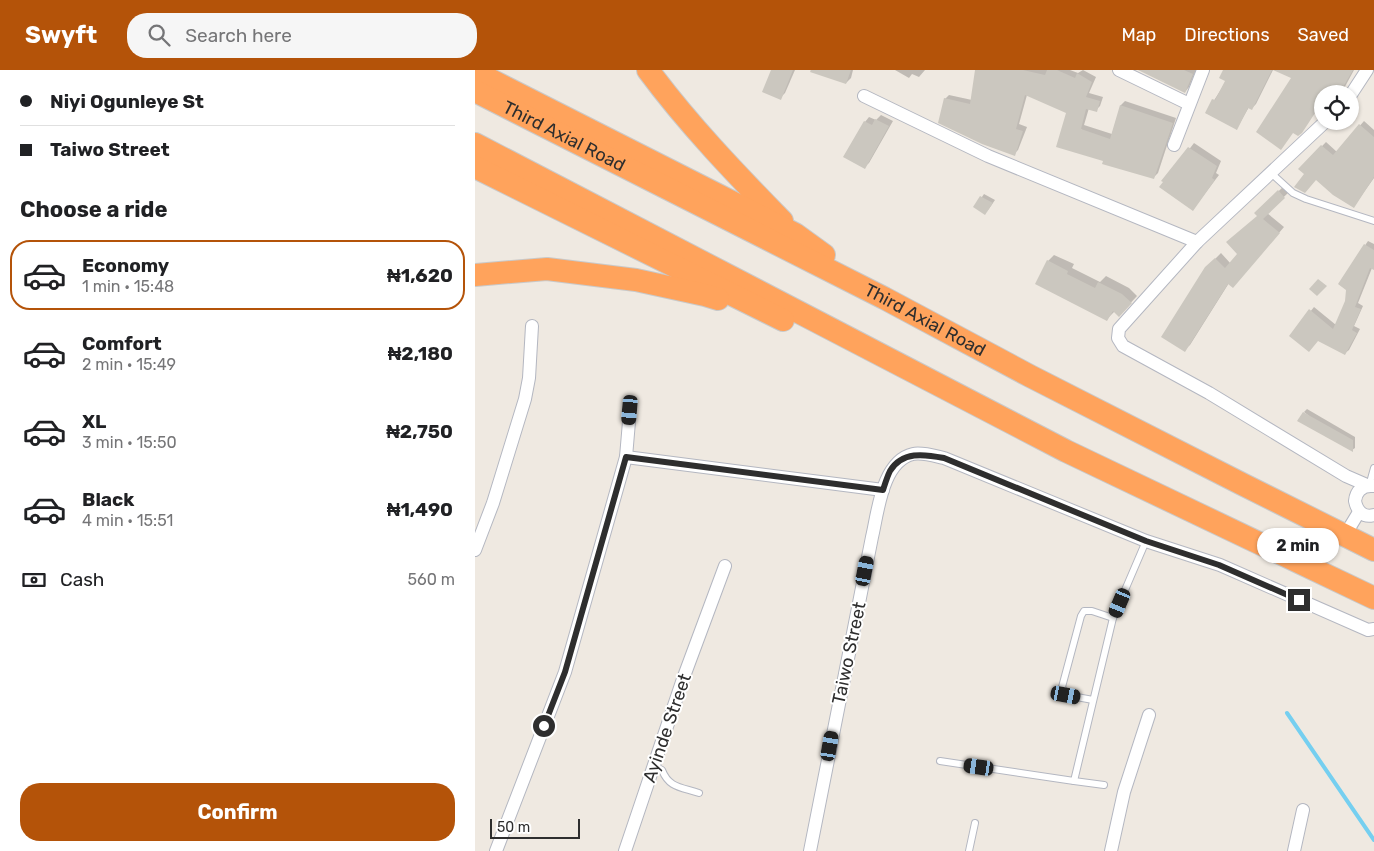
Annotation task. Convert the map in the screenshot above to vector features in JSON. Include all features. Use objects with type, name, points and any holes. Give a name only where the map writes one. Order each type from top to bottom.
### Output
[{"type":"highway","points":[[648,70],[665,93],[726,163],[795,234]]},
{"type":"highway","points":[[475,72],[795,234],[884,298]]},
{"type":"highway","name":"Third Axial Road","points":[[475,91],[884,298],[1048,385],[1374,550]]},
{"type":"highway","points":[[475,144],[1066,451],[1374,598]]},
{"type":"highway","points":[[475,167],[789,324]]},
{"type":"highway","points":[[475,275],[547,269],[636,280],[705,295],[907,368]]},
{"type":"street","points":[[1119,70],[1189,104]]},
{"type":"street","points":[[1174,145],[1203,70]]},
{"type":"street","points":[[1357,85],[1367,70]]},
{"type":"street","points":[[864,96],[988,156],[1197,242]]},
{"type":"street","points":[[1316,130],[1197,242],[1119,329],[1118,338],[1123,346],[1209,393],[1345,476],[1371,486]]},
{"type":"street","points":[[475,550],[493,503],[525,399],[529,378],[532,326]]},
{"type":"street","points":[[496,851],[565,672],[626,457],[630,410]]},
{"type":"street","name":"Taiwo Street","points":[[810,851],[883,490],[890,470],[901,460],[913,454],[928,454],[944,458],[1146,541],[1219,565],[1368,630],[1374,629]]},
{"type":"street","points":[[626,457],[883,490]]},
{"type":"street","points":[[1345,476],[1356,495]]},
{"type":"street","points":[[1371,486],[1363,487],[1356,495],[1355,501],[1359,512],[1364,515],[1374,516]]},
{"type":"street","points":[[1345,535],[1359,512]]},
{"type":"street","name":"Ayinde Street","points":[[625,851],[683,678],[725,566]]},
{"type":"street","points":[[1111,851],[1125,792],[1149,715]]},
{"type":"street","points":[[1294,851],[1303,810]]},
{"type":"lane","points":[[1271,173],[1293,193],[1374,222]]},
{"type":"lane","points":[[1371,486],[1374,468]]},
{"type":"lane","points":[[1074,781],[1113,618],[1146,541]]},
{"type":"lane","points":[[1093,700],[1066,695],[1062,687],[1084,611],[1093,611],[1113,618]]},
{"type":"lane","points":[[940,761],[1104,785]]},
{"type":"lane","points":[[654,766],[662,770],[666,780],[671,784],[699,793]]},
{"type":"lane","points":[[969,851],[975,823]]},
{"type":"building","points":[[771,70],[793,70],[781,100],[762,92]]},
{"type":"building","points":[[811,70],[851,70],[846,84],[810,72]]},
{"type":"building","points":[[975,70],[1023,70],[1045,75],[1047,70],[1057,70],[1075,78],[1077,73],[1092,82],[1086,97],[1100,101],[1097,112],[1086,109],[1081,129],[1110,139],[1120,105],[1173,123],[1154,179],[1102,164],[1103,161],[1056,147],[1066,113],[1025,95],[1016,129],[1023,131],[1015,156],[982,144],[938,123],[944,98],[970,104]]},
{"type":"building","points":[[1138,70],[1184,70],[1193,74],[1185,93]]},
{"type":"building","points":[[1223,70],[1272,70],[1252,110],[1248,108],[1237,130],[1205,113],[1212,99],[1215,100],[1225,81],[1219,78]]},
{"type":"building","points":[[1273,70],[1353,70],[1344,85],[1314,85],[1314,115],[1302,133],[1298,136],[1293,133],[1281,150],[1256,132],[1291,78]]},
{"type":"building","points":[[875,119],[889,126],[865,169],[843,157],[864,121],[872,125]]},
{"type":"building","points":[[1359,124],[1374,137],[1374,177],[1354,208],[1333,195],[1316,180],[1305,193],[1294,187],[1304,174],[1298,169],[1321,145],[1333,155],[1354,130],[1359,130]]},
{"type":"building","points":[[1188,147],[1217,166],[1212,178],[1215,180],[1193,211],[1159,187],[1163,182],[1161,181]]},
{"type":"building","points":[[1278,190],[1285,198],[1263,219],[1280,233],[1233,288],[1228,284],[1185,352],[1161,337],[1205,267],[1215,258],[1225,268],[1237,254],[1226,242],[1257,216],[1254,213]]},
{"type":"building","points":[[980,196],[993,203],[985,215],[973,207]]},
{"type":"building","points":[[1364,244],[1374,250],[1374,270],[1370,268],[1355,307],[1361,309],[1352,330],[1357,333],[1345,355],[1318,341],[1309,352],[1289,336],[1309,309],[1333,329],[1345,301],[1346,290],[1338,284]]},
{"type":"building","points":[[1047,260],[1068,271],[1067,274],[1095,288],[1098,282],[1122,294],[1132,303],[1119,317],[1113,311],[1107,321],[1035,284]]},
{"type":"building","points":[[1318,279],[1327,286],[1317,296],[1309,289]]},
{"type":"building","points":[[1303,412],[1353,440],[1353,452],[1297,421]]},
{"type":"waterway","points":[[1287,713],[1374,840]]},
{"type":"route","points":[[544,726],[565,672],[626,457],[883,490],[890,470],[901,460],[913,454],[928,454],[944,458],[1146,541],[1219,565],[1299,600]]}]
